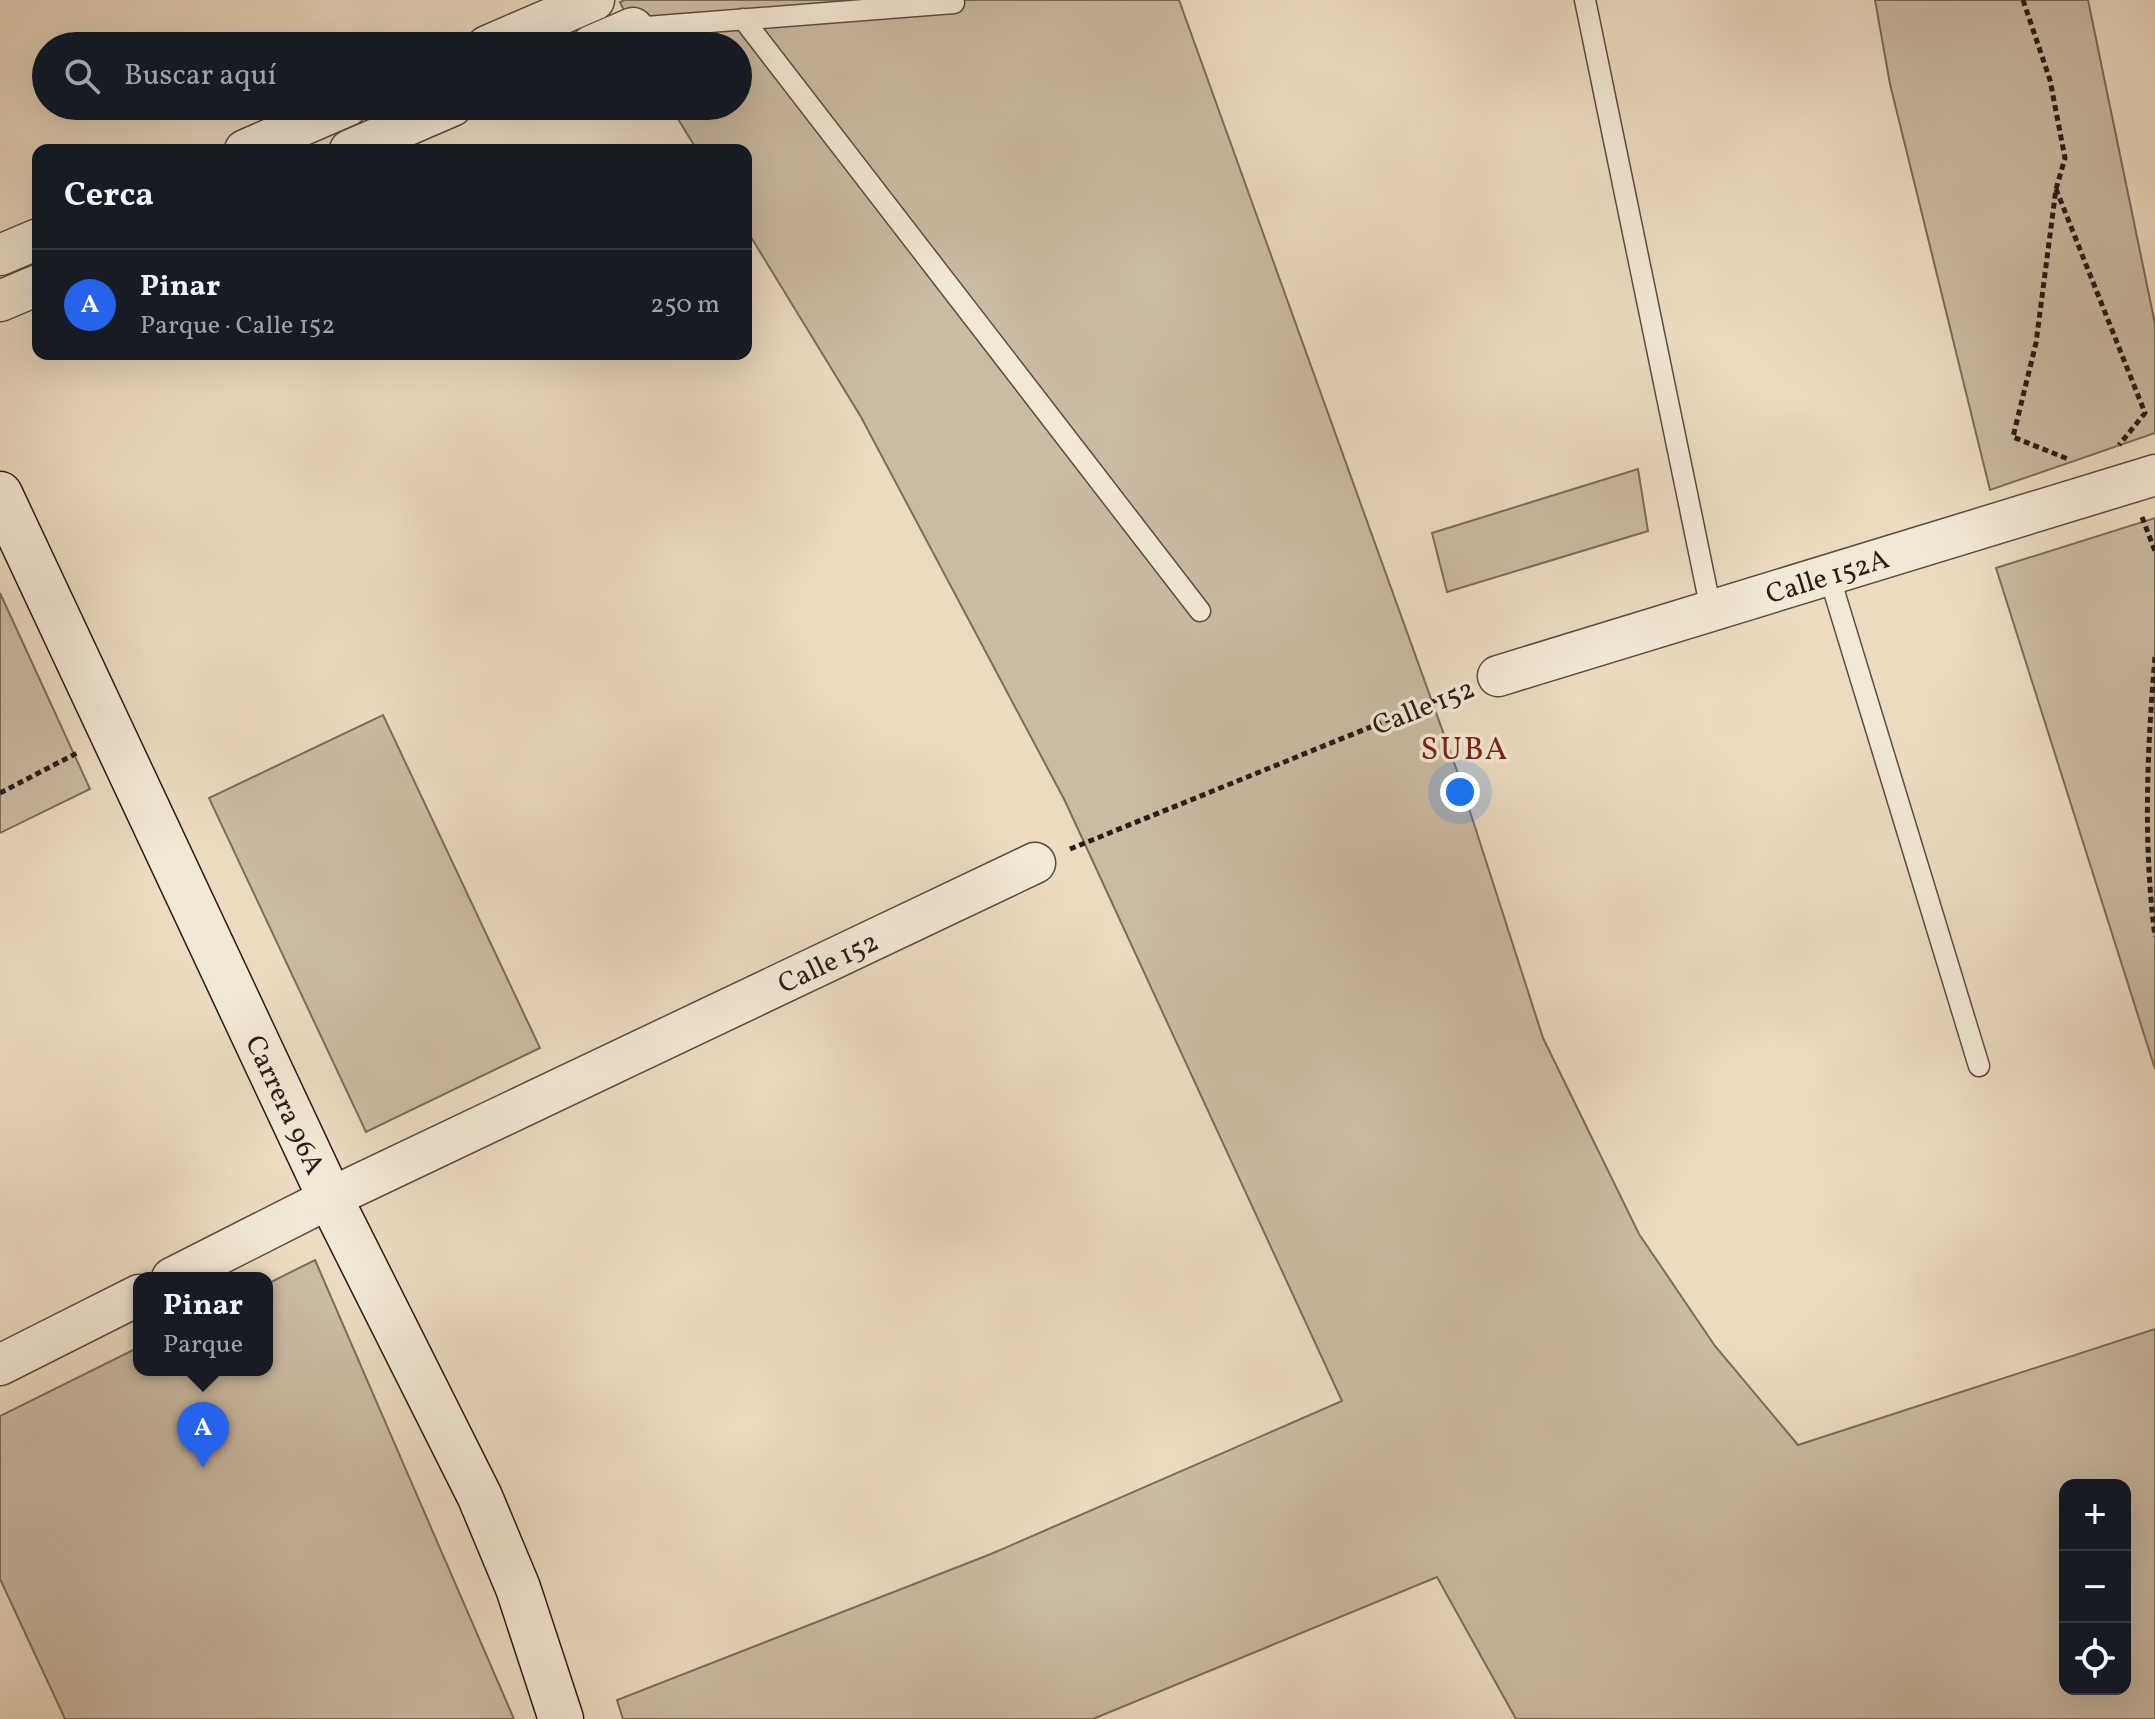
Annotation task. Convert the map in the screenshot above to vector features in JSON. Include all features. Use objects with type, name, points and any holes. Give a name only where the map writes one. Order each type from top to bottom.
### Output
[{"type":"street","points":[[520,32],[594,0]]},
{"type":"street","points":[[624,32],[633,28]]},
{"type":"street","points":[[259,144],[315,120]]},
{"type":"street","points":[[364,144],[420,120]]},
{"type":"street","points":[[0,255],[32,242]]},
{"type":"street","points":[[0,301],[32,288]]},
{"type":"street","name":"Calle 152A","points":[[1498,676],[2155,475]]},
{"type":"street","name":"Carrera 96A","points":[[0,494],[330,1198],[499,1540],[561,1719]]},
{"type":"street","name":"Calle 152","points":[[184,1272],[330,1198],[1035,863]]},
{"type":"street","points":[[0,1365],[133,1298]]},
{"type":"lane","points":[[1585,0],[1711,610]]},
{"type":"lane","points":[[633,28],[954,3]]},
{"type":"lane","points":[[743,19],[1200,611]]},
{"type":"lane","points":[[1829,575],[1979,1066]]},
{"type":"path","points":[[2023,0],[2050,80],[2065,158],[2056,189],[2036,343],[2013,437],[2070,460]]},
{"type":"path","points":[[2056,189],[2145,413],[2116,449]]},
{"type":"path","points":[[2155,657],[2148,742],[2149,890],[2155,937]]},
{"type":"path","name":"Calle 152","points":[[1035,863],[1498,676]]},
{"type":"path","points":[[0,793],[113,734]]},
{"type":"shaded area","points":[[1179,0],[1456,768],[1543,1038],[1639,1234],[1715,1346],[1798,1445],[2155,1329],[2155,1719],[1516,1719],[1437,1577],[1093,1719],[623,1719],[617,1700],[991,1554],[1342,1401],[1065,801],[861,417],[752,239],[752,144],[693,144],[679,120],[752,120],[752,32],[634,32],[620,2]]},
{"type":"shaded area","points":[[1875,0],[2088,0],[2155,324],[2155,433],[1990,490],[1890,84]]},
{"type":"shaded area","points":[[1638,469],[1648,531],[1447,592],[1432,533]]},
{"type":"shaded area","points":[[2155,518],[2155,1069],[1996,568]]},
{"type":"shaded area","points":[[0,593],[90,789],[0,833]]},
{"type":"shaded area","points":[[383,715],[540,1048],[366,1132],[209,798]]},
{"type":"shaded area","points":[[315,1260],[514,1719],[65,1719],[0,1579],[0,1416],[133,1350],[133,1376],[273,1376],[273,1281]]},
{"type":"place","name":"Pinar","points":[[203,1468]]},
{"type":"district","name":"SUBA","points":[[1465,748]]}]
